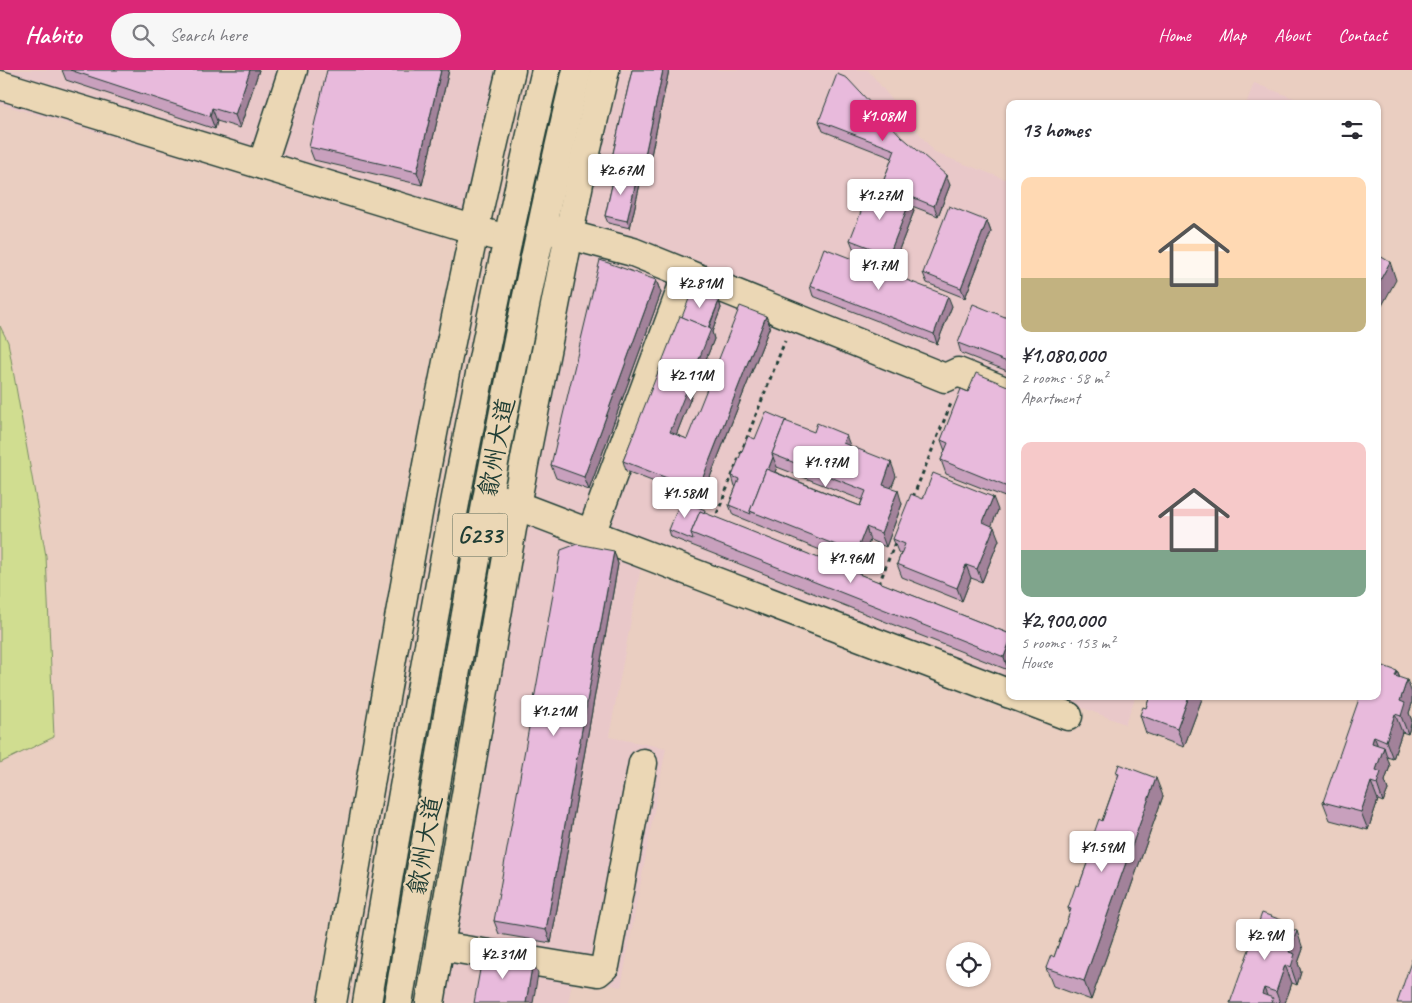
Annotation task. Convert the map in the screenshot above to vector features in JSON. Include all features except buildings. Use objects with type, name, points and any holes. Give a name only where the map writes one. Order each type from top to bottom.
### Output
[{"type":"main road","points":[[262,165],[293,70]]},
{"type":"main road","points":[[332,1003],[427,465],[475,230],[511,70]]},
{"type":"main road","name":"歙州大道","points":[[367,1003],[460,472],[507,240],[546,70]]},
{"type":"main road","name":"歙州大道","points":[[398,1003],[487,494],[577,70]]},
{"type":"main road","points":[[430,1003],[516,506],[569,235],[605,70]]},
{"type":"main road","points":[[0,85],[507,240]]},
{"type":"main road","points":[[542,228],[633,252],[945,378],[958,372],[1006,391]]},
{"type":"main road","points":[[591,534],[687,274]]},
{"type":"main road","points":[[487,494],[1006,692]]},
{"type":"main road","points":[[1026,700],[1068,716]]},
{"type":"main road","points":[[440,946],[598,972],[606,966],[643,763]]},
{"type":"path","points":[[724,523],[715,519],[794,317]]},
{"type":"path","points":[[912,502],[962,374]]},
{"type":"path","points":[[879,584],[897,538]]},
{"type":"path","points":[[870,580],[888,588]]},
{"type":"shaded area","points":[[0,70],[500,70],[460,238],[0,104]]},
{"type":"shaded area","points":[[616,70],[868,70],[935,153],[1006,180],[1006,680],[641,567],[609,737],[666,748],[621,987],[573,978],[568,1003],[437,1003],[520,529]]},
{"type":"shaded area","points":[[1254,83],[1299,100],[1248,100]]},
{"type":"shaded area","points":[[1062,700],[1134,700],[1125,724]]},
{"type":"green space","points":[[0,326],[8,342],[46,556],[54,737],[0,763]]}]
